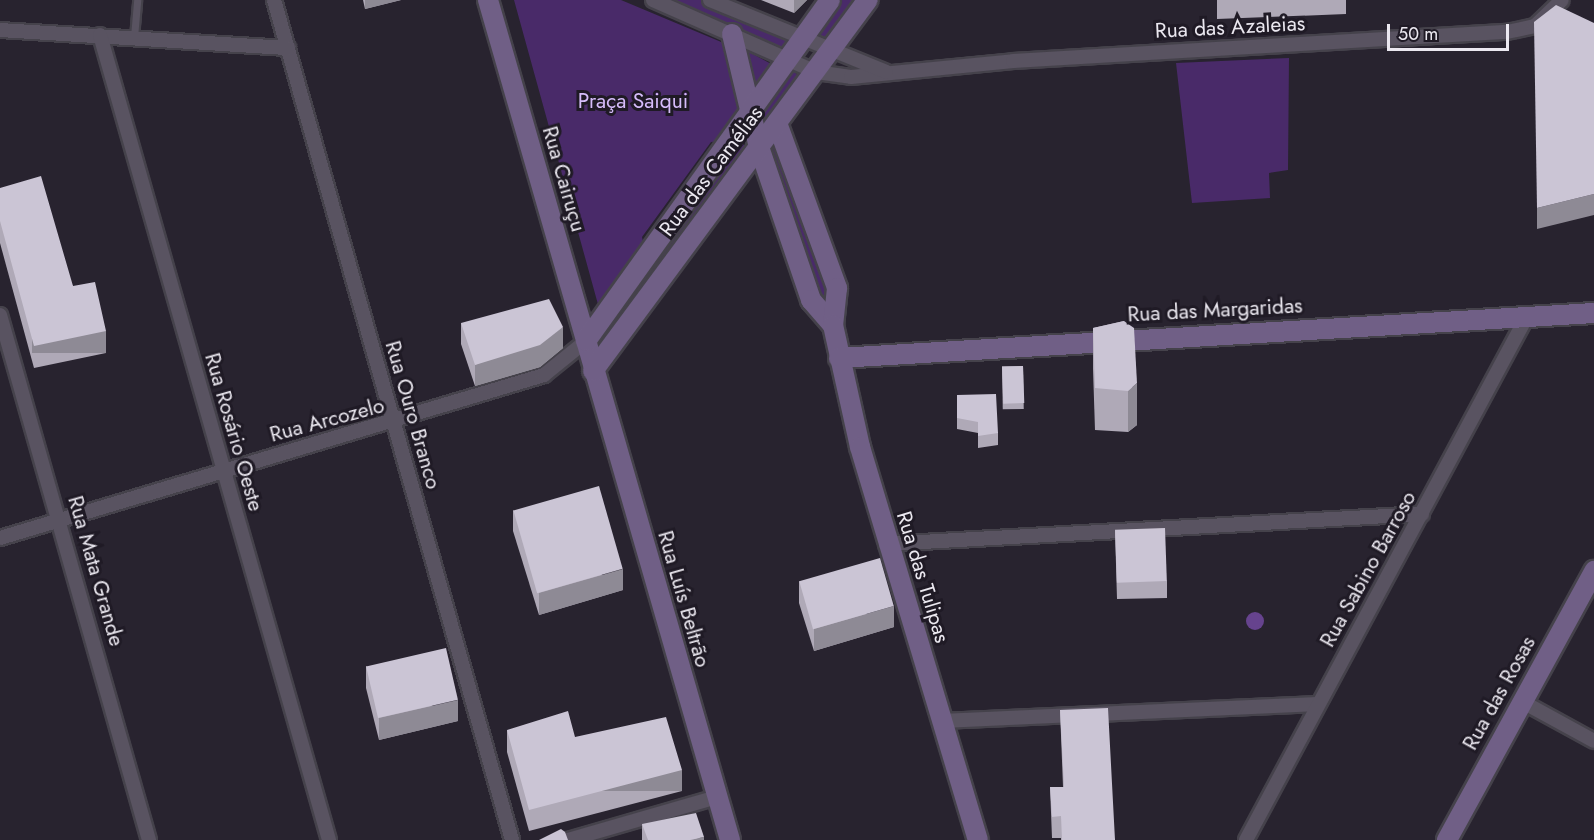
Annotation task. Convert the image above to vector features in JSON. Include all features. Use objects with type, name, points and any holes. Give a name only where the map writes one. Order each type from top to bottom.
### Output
[{"type":"street","name":"Rua Ouro Branco","points":[[274,0],[512,840]]},
{"type":"street","name":"Rua Cairuçu","points":[[488,0],[593,371]]},
{"type":"street","points":[[653,0],[816,72]]},
{"type":"street","points":[[710,0],[831,50]]},
{"type":"street","name":"Rua das Camélias","points":[[586,341],[830,0]]},
{"type":"street","name":"Rua das Camélias","points":[[593,371],[868,0]]},
{"type":"street","name":"Rua das Azaleias","points":[[816,72],[851,77],[1507,32],[1535,26],[1562,0]]},
{"type":"street","points":[[0,30],[288,48]]},
{"type":"street","points":[[732,34],[759,147],[811,300],[833,325]]},
{"type":"street","name":"Rua Rosário Oeste","points":[[100,35],[329,840]]},
{"type":"street","name":"Rua das Azaleias","points":[[831,50],[888,73]]},
{"type":"street","name":"Rua das Tulipas","points":[[777,123],[837,288],[833,325],[839,358],[886,544],[943,721],[978,840]]},
{"type":"street","name":"Rua das Margaridas","points":[[839,358],[1594,313]]},
{"type":"street","name":"Rua Mata Grande","points":[[0,315],[61,520],[148,840]]},
{"type":"street","name":"Rua Sabino Barroso","points":[[1246,840],[1526,318]]},
{"type":"street","name":"Rua Arcozelo","points":[[0,538],[223,471],[393,424],[544,375],[586,341]]},
{"type":"street","name":"Rua Luís Beltrão","points":[[593,371],[730,840]]},
{"type":"street","points":[[886,544],[1422,514]]},
{"type":"street","name":"Rua das Rosas","points":[[1447,840],[1594,571]]},
{"type":"street","points":[[1521,701],[1594,741]]},
{"type":"street","points":[[943,721],[1317,704]]},
{"type":"street","points":[[568,840],[717,798]]},
{"type":"lane","points":[[134,37],[137,0]]},
{"type":"green space","name":"Praça Saiqui","points":[[514,0],[621,0],[726,44],[741,113],[721,141],[711,142],[642,237],[644,246],[599,308]]},
{"type":"green space","points":[[659,0],[701,0],[785,35],[787,45],[783,50]]},
{"type":"green space","points":[[839,0],[861,0],[830,42],[819,39],[817,33]]},
{"type":"green space","points":[[747,51],[775,66],[755,97],[744,55]]},
{"type":"green space","points":[[1289,58],[1288,170],[1269,173],[1270,198],[1192,203],[1176,63]]},
{"type":"green space","points":[[792,69],[800,78],[767,121],[762,119],[759,116]]},
{"type":"green space","points":[[776,137],[834,299],[822,308],[767,151]]},
{"type":"green space","points":[[739,142],[747,147],[602,341],[598,336]]},
{"type":"shaded area","points":[[1255,612],[1261,615],[1264,621],[1261,627],[1255,630],[1249,627],[1246,621],[1249,615]]},
{"type":"building","points":[[1556,5],[1594,23],[1594,194],[1537,208],[1534,22]]},
{"type":"building","points":[[41,176],[73,286],[95,282],[106,331],[34,346],[0,221],[0,188]]},
{"type":"building","points":[[549,299],[563,327],[540,345],[475,365],[461,323]]},
{"type":"building","points":[[1124,321],[1134,328],[1137,383],[1128,391],[1095,388],[1093,328]]},
{"type":"building","points":[[1023,366],[1024,403],[1003,404],[1002,367]]},
{"type":"building","points":[[996,394],[998,433],[978,436],[978,422],[957,418],[957,395]]},
{"type":"building","points":[[599,486],[623,569],[537,593],[513,511]]},
{"type":"building","points":[[1165,528],[1167,581],[1117,583],[1115,530]]},
{"type":"building","points":[[880,558],[894,606],[813,629],[799,581]]},
{"type":"building","points":[[446,648],[458,700],[378,718],[366,666]]},
{"type":"building","points":[[1108,708],[1115,840],[1062,840],[1061,816],[1052,817],[1050,787],[1064,787],[1060,710]]},
{"type":"building","points":[[568,711],[575,737],[666,717],[682,770],[529,810],[507,730]]},
{"type":"building","points":[[696,813],[704,837],[690,840],[648,840],[642,824]]},
{"type":"building","points":[[561,829],[568,840],[539,840]]}]
